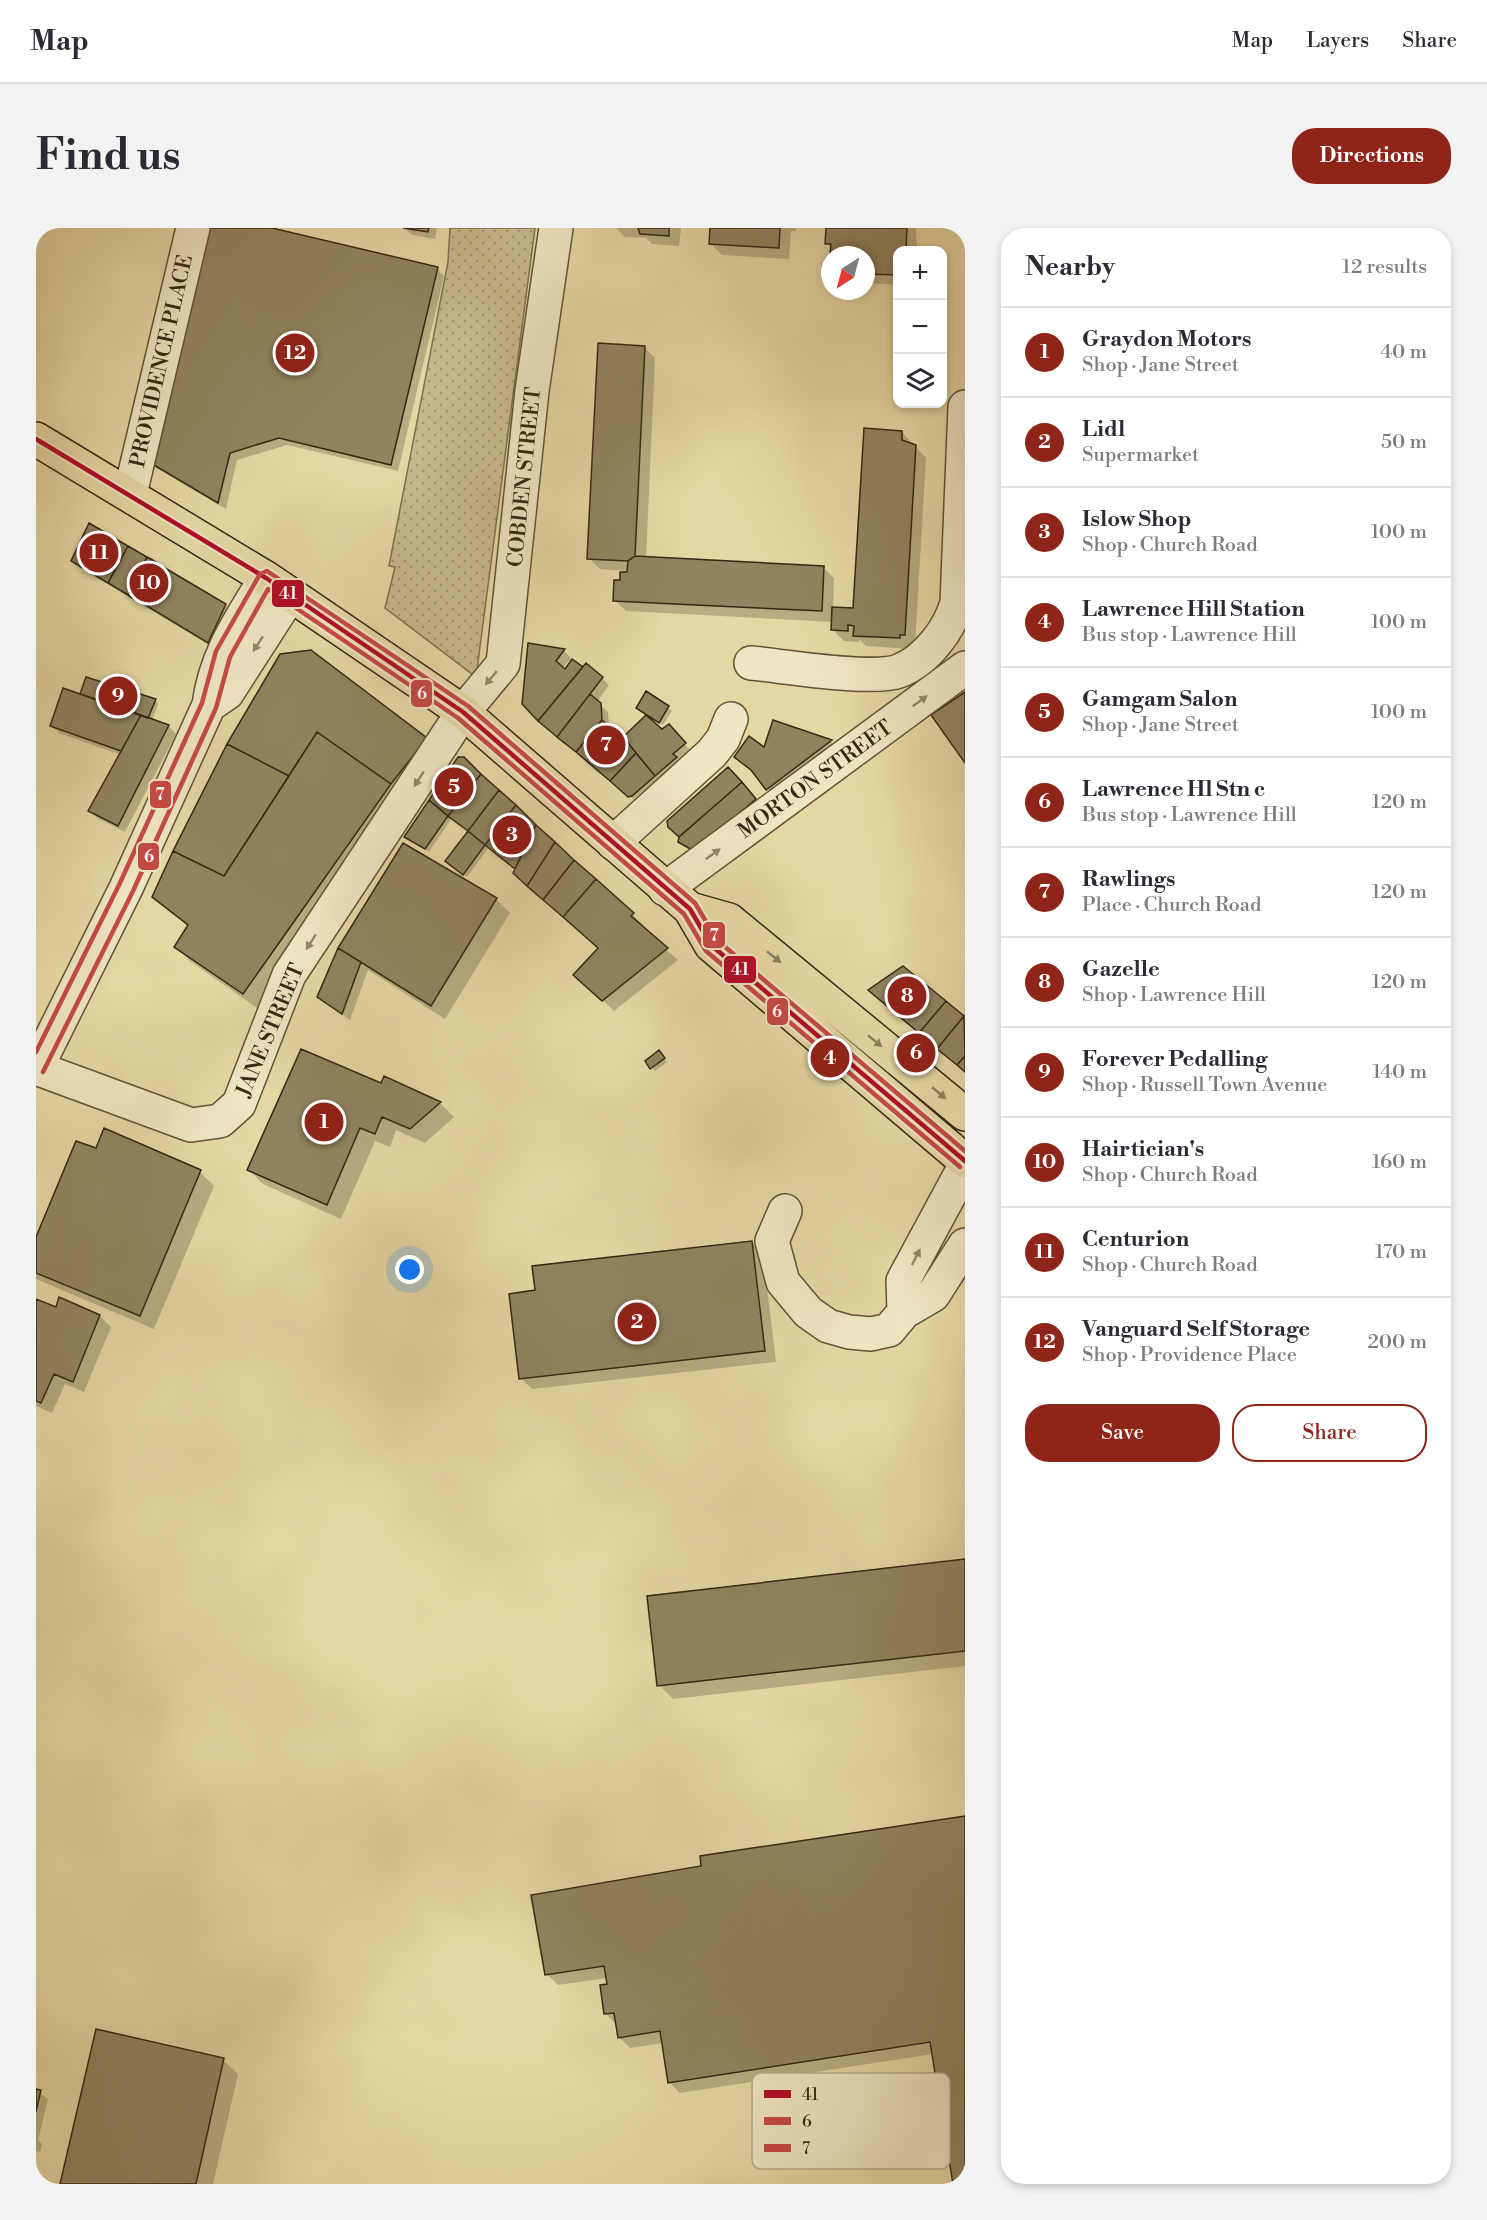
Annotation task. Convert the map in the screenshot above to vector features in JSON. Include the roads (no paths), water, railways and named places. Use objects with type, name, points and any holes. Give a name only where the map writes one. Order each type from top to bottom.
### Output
[{"type":"main road","points":[[36,439],[130,494],[278,587],[463,712],[677,899],[720,933],[837,1009],[965,1114]]},
{"type":"main road","points":[[720,933],[809,1030],[965,1161]]},
{"type":"street","name":"PROVIDENCE PLACE","points":[[130,494],[193,228]]},
{"type":"street","name":"COBDEN STREET","points":[[463,712],[503,664],[532,391],[556,228]]},
{"type":"street","points":[[751,663],[877,675],[898,671],[938,641],[951,622],[957,603],[965,407]]},
{"type":"street","points":[[36,1068],[126,888],[209,705],[212,684],[224,647],[278,587]]},
{"type":"street","name":"MORTON STREET","points":[[677,899],[965,668]]},
{"type":"street","name":"JANE STREET","points":[[36,1068],[190,1125],[220,1121],[238,1104],[289,975],[463,712]]},
{"type":"street","points":[[613,843],[712,753],[723,739],[731,719]]},
{"type":"street","points":[[904,1312],[903,1281],[965,1166]]},
{"type":"street","points":[[785,1212],[772,1241],[783,1282],[808,1312],[828,1326],[849,1332],[871,1334],[889,1330],[904,1312],[933,1295],[965,1245]]},
{"type":"place","name":"Vanguard Self Storage","points":[[295,353]]},
{"type":"place","name":"Centurion","points":[[99,553]]},
{"type":"place","name":"Hairtician's","points":[[149,583]]},
{"type":"place","name":"Forever Pedalling","points":[[118,696]]},
{"type":"place","name":"Rawlings","points":[[606,745]]},
{"type":"place","name":"Gamgam Salon","points":[[454,787]]},
{"type":"place","name":"Islow Shop","points":[[512,835]]},
{"type":"place","name":"Gazelle","points":[[907,996]]},
{"type":"place","name":"Lawrence Hl Stn c","points":[[916,1053]]},
{"type":"place","name":"Lawrence Hill Station","points":[[830,1058]]},
{"type":"place","name":"Graydon Motors","points":[[324,1122]]},
{"type":"place","name":"Lidl","points":[[637,1322]]}]
